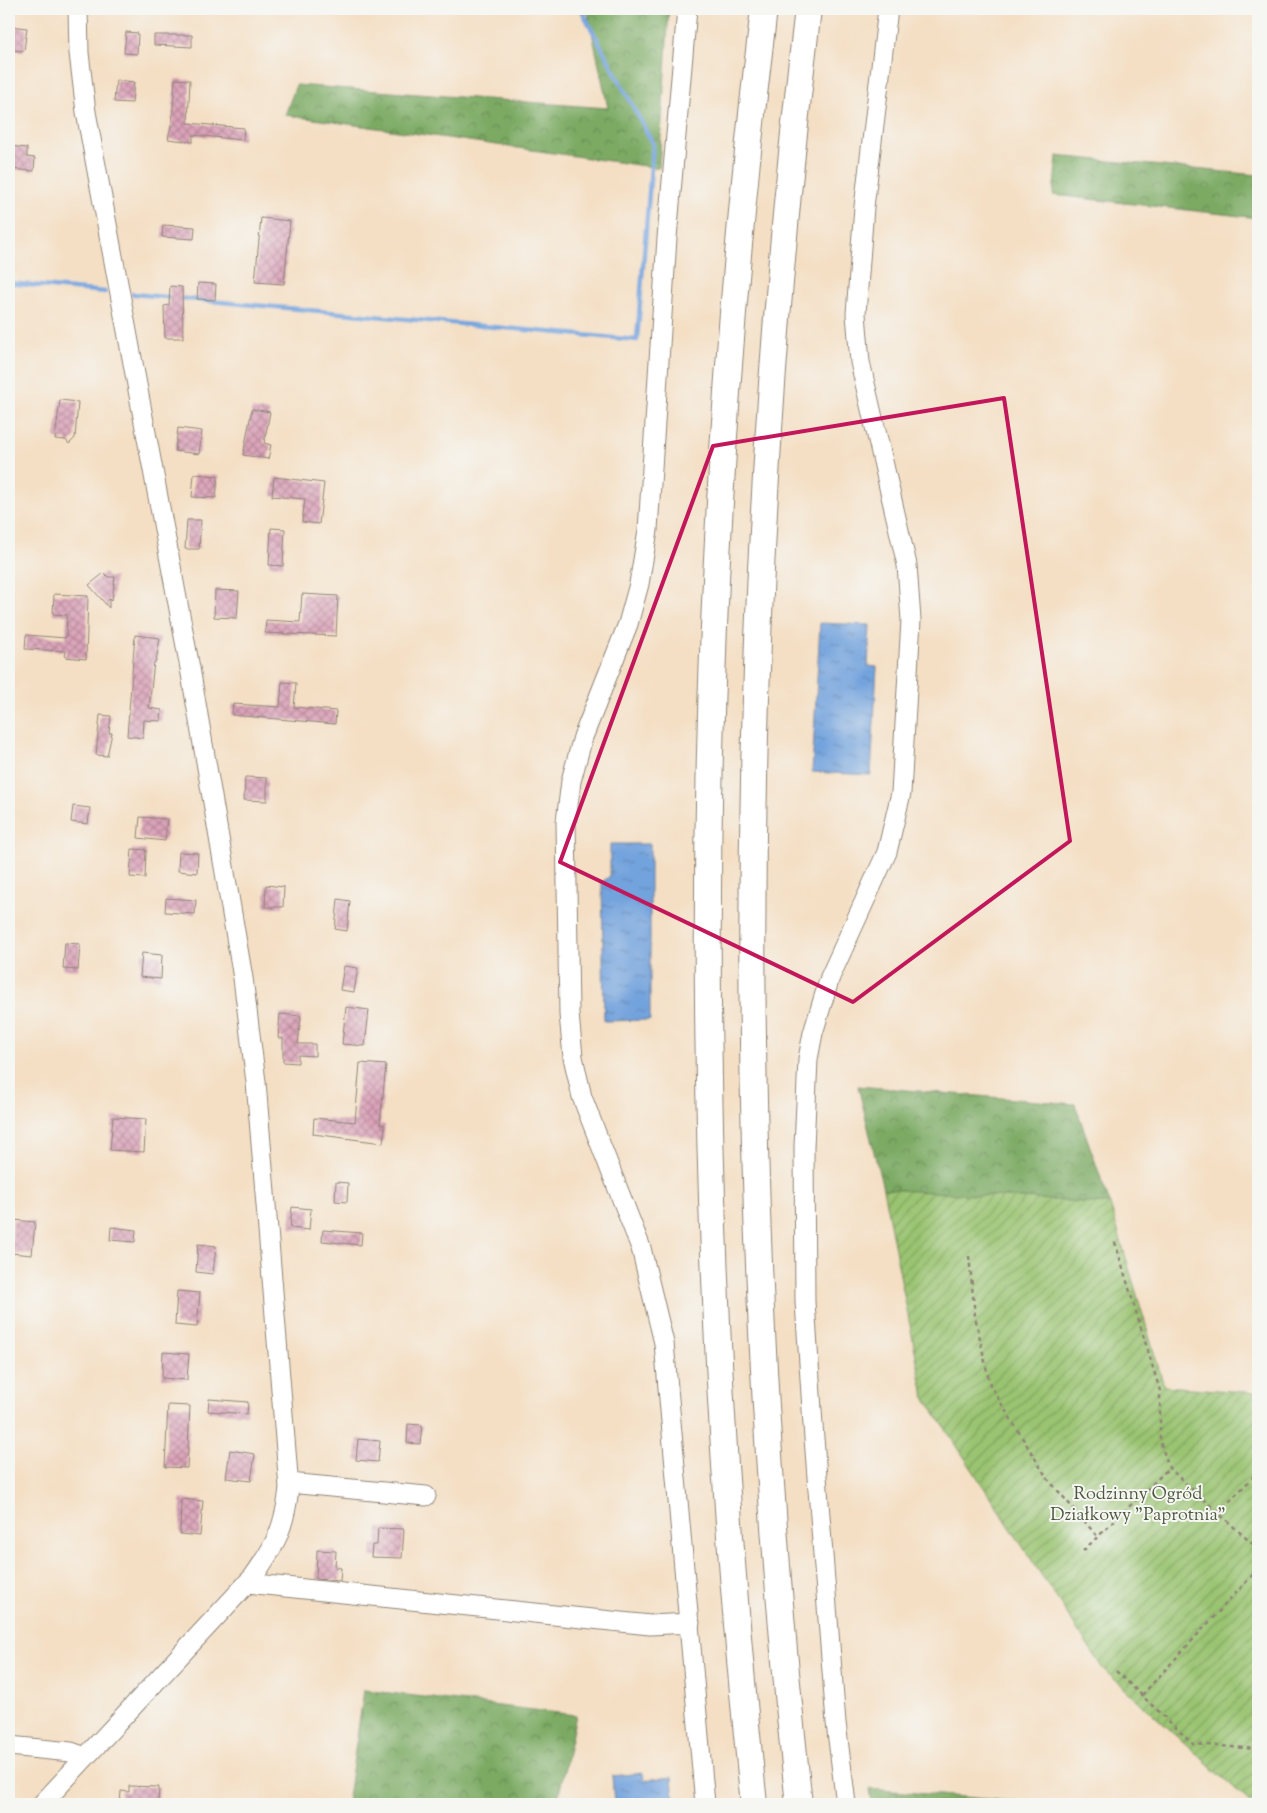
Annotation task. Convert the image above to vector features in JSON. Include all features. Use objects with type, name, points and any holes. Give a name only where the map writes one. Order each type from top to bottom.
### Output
[{"type":"highway","points":[[754,1804],[730,1535],[715,1266],[709,1026],[708,859],[713,646],[725,424],[738,255],[764,9]]},
{"type":"highway","points":[[799,1804],[779,1611],[764,1387],[754,1138],[751,890],[756,681],[765,482],[786,208],[808,9]]},
{"type":"street","points":[[42,1804],[247,1583],[271,1552],[282,1531],[287,1510],[289,1483],[256,1082],[243,978],[190,668],[86,112],[79,53],[78,9]]},
{"type":"street","points":[[687,9],[667,238],[648,530],[639,584],[628,624],[583,738],[570,781],[566,822],[570,1014],[573,1057],[582,1097],[641,1248],[664,1343],[706,1804]]},
{"type":"street","points":[[846,1804],[836,1723],[812,1406],[806,1302],[804,1147],[807,1078],[812,1033],[830,977],[887,852],[901,792],[911,620],[909,593],[902,540],[860,362],[856,314],[864,207],[888,9]]},
{"type":"street","points":[[289,1483],[426,1496]]},
{"type":"street","points":[[247,1583],[650,1625],[690,1623]]},
{"type":"street","points":[[9,1746],[71,1752],[85,1757]]},
{"type":"path","points":[[1115,1242],[1160,1391],[1160,1441],[1169,1468],[1258,1549]]},
{"type":"path","points":[[969,1256],[974,1316],[990,1385],[1047,1478],[1098,1536]]},
{"type":"path","points":[[1083,1551],[1169,1468]]},
{"type":"path","points":[[1218,1512],[1258,1472]]},
{"type":"path","points":[[1142,1695],[1258,1569]]},
{"type":"path","points":[[1116,1671],[1193,1744],[1258,1749]]},
{"type":"highlighted area","points":[[1004,398],[1070,841],[853,1002],[560,862],[713,446]]},
{"type":"green space","points":[[587,9],[669,9],[659,168],[285,115],[296,85],[608,108]]},
{"type":"green space","points":[[1057,156],[1258,175],[1258,218],[1053,195]]},
{"type":"green space","points":[[858,1086],[1075,1104],[1110,1204],[883,1189]]},
{"type":"green space","name":"Rodzinny Ogród Działkowy \"Paprotnia\"","points":[[883,1189],[1110,1204],[1164,1386],[1258,1393],[1258,1804],[1252,1804],[1103,1669],[924,1396]]},
{"type":"green space","points":[[364,1690],[576,1715],[557,1804],[347,1804]]},
{"type":"green space","points":[[870,1789],[1044,1804],[872,1804]]},
{"type":"water","points":[[820,623],[870,625],[868,666],[877,667],[871,775],[812,772]]},
{"type":"water","points":[[610,844],[650,844],[650,1020],[604,1021],[602,882],[610,876]]},
{"type":"water","points":[[643,1773],[644,1780],[672,1777],[674,1804],[614,1804],[612,1776]]},
{"type":"building","points":[[9,26],[27,28],[24,51],[9,50]]},
{"type":"building","points":[[126,32],[138,33],[137,54],[124,53]]},
{"type":"building","points":[[154,35],[192,35],[192,47],[154,45]]},
{"type":"building","points":[[175,79],[190,80],[188,123],[244,128],[243,140],[193,135],[193,142],[168,139],[172,121]]},
{"type":"building","points":[[116,80],[134,82],[132,103],[114,102]]},
{"type":"building","points":[[9,146],[27,148],[27,157],[35,158],[34,171],[9,169]]},
{"type":"building","points":[[261,218],[290,221],[284,284],[255,282]]},
{"type":"building","points":[[163,225],[195,227],[194,239],[162,237]]},
{"type":"building","points":[[198,283],[216,284],[215,300],[197,299]]},
{"type":"building","points":[[170,286],[182,287],[183,338],[165,338],[164,306],[169,305]]},
{"type":"building","points":[[60,400],[78,402],[75,438],[69,444],[66,440],[55,439]]},
{"type":"building","points":[[252,409],[270,412],[264,443],[271,445],[268,459],[243,455]]},
{"type":"building","points":[[178,428],[202,431],[199,454],[175,451]]},
{"type":"building","points":[[194,474],[218,476],[216,498],[192,497]]},
{"type":"building","points":[[274,477],[324,483],[319,524],[302,522],[305,499],[272,496]]},
{"type":"building","points":[[187,520],[201,520],[199,549],[185,549]]},
{"type":"building","points":[[271,528],[285,529],[283,566],[269,565]]},
{"type":"building","points":[[104,573],[108,577],[115,577],[112,600],[109,599],[109,608],[89,585]]},
{"type":"building","points":[[215,590],[239,591],[237,618],[214,617]]},
{"type":"building","points":[[54,594],[88,596],[86,659],[65,657],[66,651],[25,649],[26,635],[66,638],[67,615],[53,614]]},
{"type":"building","points":[[302,594],[338,596],[336,636],[265,633],[266,620],[300,622]]},
{"type":"building","points":[[135,635],[160,638],[156,662],[154,662],[149,708],[162,710],[161,721],[144,720],[143,738],[127,736]]},
{"type":"building","points":[[282,682],[296,683],[294,707],[336,711],[335,724],[232,715],[233,704],[280,707]]},
{"type":"building","points":[[100,715],[111,716],[109,733],[112,733],[107,756],[96,755]]},
{"type":"building","points":[[245,777],[267,778],[267,801],[244,800]]},
{"type":"building","points":[[73,806],[90,808],[88,824],[71,822]]},
{"type":"building","points":[[140,817],[167,819],[165,841],[138,838]]},
{"type":"building","points":[[132,849],[146,850],[145,878],[130,877]]},
{"type":"building","points":[[179,852],[198,853],[197,873],[178,871]]},
{"type":"building","points":[[266,885],[284,887],[283,907],[265,907]]},
{"type":"building","points":[[166,898],[196,900],[195,914],[165,912]]},
{"type":"building","points":[[338,899],[350,901],[347,931],[335,929]]},
{"type":"building","points":[[65,943],[80,944],[78,970],[63,969]]},
{"type":"building","points":[[142,953],[162,955],[161,979],[140,977]]},
{"type":"building","points":[[344,966],[358,968],[354,992],[340,990]]},
{"type":"building","points":[[346,1007],[369,1010],[365,1046],[342,1044]]},
{"type":"building","points":[[280,1014],[301,1016],[298,1044],[315,1044],[315,1056],[298,1055],[298,1063],[283,1062],[283,1038],[278,1038]]},
{"type":"building","points":[[360,1063],[386,1065],[380,1124],[385,1125],[383,1143],[313,1134],[314,1118],[355,1122]]},
{"type":"building","points":[[113,1117],[146,1119],[144,1152],[110,1150]]},
{"type":"building","points":[[336,1182],[348,1183],[347,1202],[335,1201]]},
{"type":"building","points":[[292,1207],[311,1209],[309,1230],[290,1228]]},
{"type":"building","points":[[13,1220],[35,1222],[32,1255],[11,1253]]},
{"type":"building","points":[[111,1227],[136,1230],[135,1242],[110,1240]]},
{"type":"building","points":[[323,1230],[362,1233],[361,1245],[322,1241]]},
{"type":"building","points":[[198,1244],[216,1246],[213,1274],[196,1272]]},
{"type":"building","points":[[177,1291],[200,1293],[197,1327],[175,1325]]},
{"type":"building","points":[[163,1352],[189,1354],[187,1380],[162,1378]]},
{"type":"building","points":[[209,1399],[248,1402],[247,1414],[208,1411]]},
{"type":"building","points":[[168,1405],[190,1406],[187,1468],[165,1467]]},
{"type":"building","points":[[408,1424],[422,1425],[420,1444],[407,1443]]},
{"type":"building","points":[[358,1439],[380,1441],[378,1462],[356,1460]]},
{"type":"building","points":[[230,1450],[255,1454],[251,1481],[226,1478]]},
{"type":"building","points":[[181,1499],[203,1501],[200,1536],[180,1534]]},
{"type":"building","points":[[378,1528],[404,1529],[402,1558],[371,1557],[372,1545],[377,1545]]},
{"type":"building","points":[[317,1550],[336,1551],[335,1567],[341,1568],[340,1581],[316,1579]]},
{"type":"building","points":[[129,1786],[159,1787],[158,1804],[120,1804],[121,1791],[129,1792]]},
{"type":"waterway","points":[[133,294],[637,340],[653,144],[581,9]]},
{"type":"waterway","points":[[9,283],[105,292]]}]
